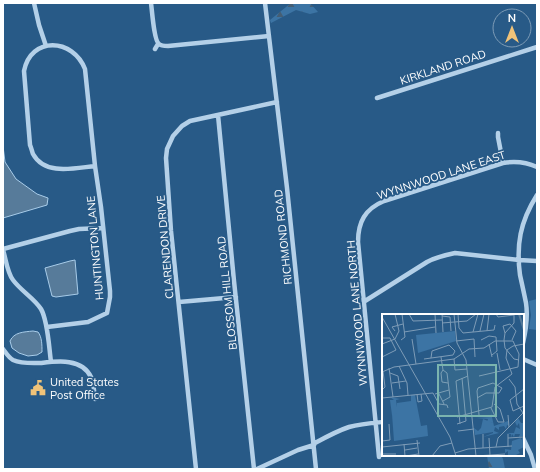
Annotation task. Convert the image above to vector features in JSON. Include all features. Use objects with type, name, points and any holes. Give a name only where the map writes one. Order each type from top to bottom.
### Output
[{"type":"street","points":[[34,3],[46,46],[41,47],[32,55],[28,60],[24,71],[30,145],[34,154],[47,166],[61,169],[95,166]]},
{"type":"street","points":[[151,3],[155,36],[158,44]]},
{"type":"street","name":"RICHMOND ROAD","points":[[264,3],[288,194],[316,469]]},
{"type":"street","points":[[158,44],[168,46],[268,36]]},
{"type":"street","points":[[155,49],[158,44]]},
{"type":"street","name":"HUNTINGTON LANE","points":[[46,46],[54,45],[71,50],[78,56],[85,69],[110,291],[107,313],[88,322],[46,327]]},
{"type":"street","name":"KIRKLAND ROAD","points":[[377,98],[537,47]]},
{"type":"street","name":"CLARENDON DRIVE","points":[[196,469],[170,208],[166,158],[167,149],[173,136],[182,126],[190,121],[277,102]]},
{"type":"street","name":"BLOSSOM HILL ROAD","points":[[218,115],[255,469]]},
{"type":"street","points":[[498,133],[503,163]]},
{"type":"street","name":"WYNNWOOD LANE EAST","points":[[374,206],[384,201],[503,163],[521,162],[537,167]]},
{"type":"street","points":[[524,337],[526,326],[526,304],[520,277],[519,244],[523,224],[529,209],[537,196]]},
{"type":"street","name":"WYNNWOOD LANE NORTH","points":[[374,206],[362,219],[358,236],[380,457]]},
{"type":"street","points":[[51,362],[42,310],[38,304],[14,281],[3,250],[79,229],[103,228]]},
{"type":"street","points":[[364,301],[427,262],[436,257],[447,254],[455,253],[537,261]]},
{"type":"street","points":[[179,302],[236,296]]},
{"type":"street","points":[[3,349],[10,358],[27,364],[68,362],[81,366],[91,378],[95,399]]},
{"type":"street","points":[[524,359],[537,365]]},
{"type":"street","points":[[255,469],[298,450],[314,445],[314,443],[350,427],[382,422]]},
{"type":"street","points":[[524,440],[531,455],[535,469]]},
{"type":"green space","points":[[291,3],[310,3],[318,12],[310,14],[296,10],[271,23],[270,20]]},
{"type":"green space","points":[[537,299],[537,330],[529,329],[531,315],[529,301]]},
{"type":"green space","points":[[487,456],[502,456],[505,469],[489,469]]},
{"type":"shaded area","points":[[3,146],[5,162],[16,179],[37,194],[48,198],[47,205],[3,218]]},
{"type":"shaded area","points":[[75,260],[78,294],[56,297],[52,296],[45,268]]},
{"type":"shaded area","points":[[33,331],[38,332],[40,336],[42,352],[37,355],[28,356],[19,353],[12,348],[10,341],[14,336],[20,333]]},
{"type":"place","name":"United States Post Office","points":[[38,388]]}]
